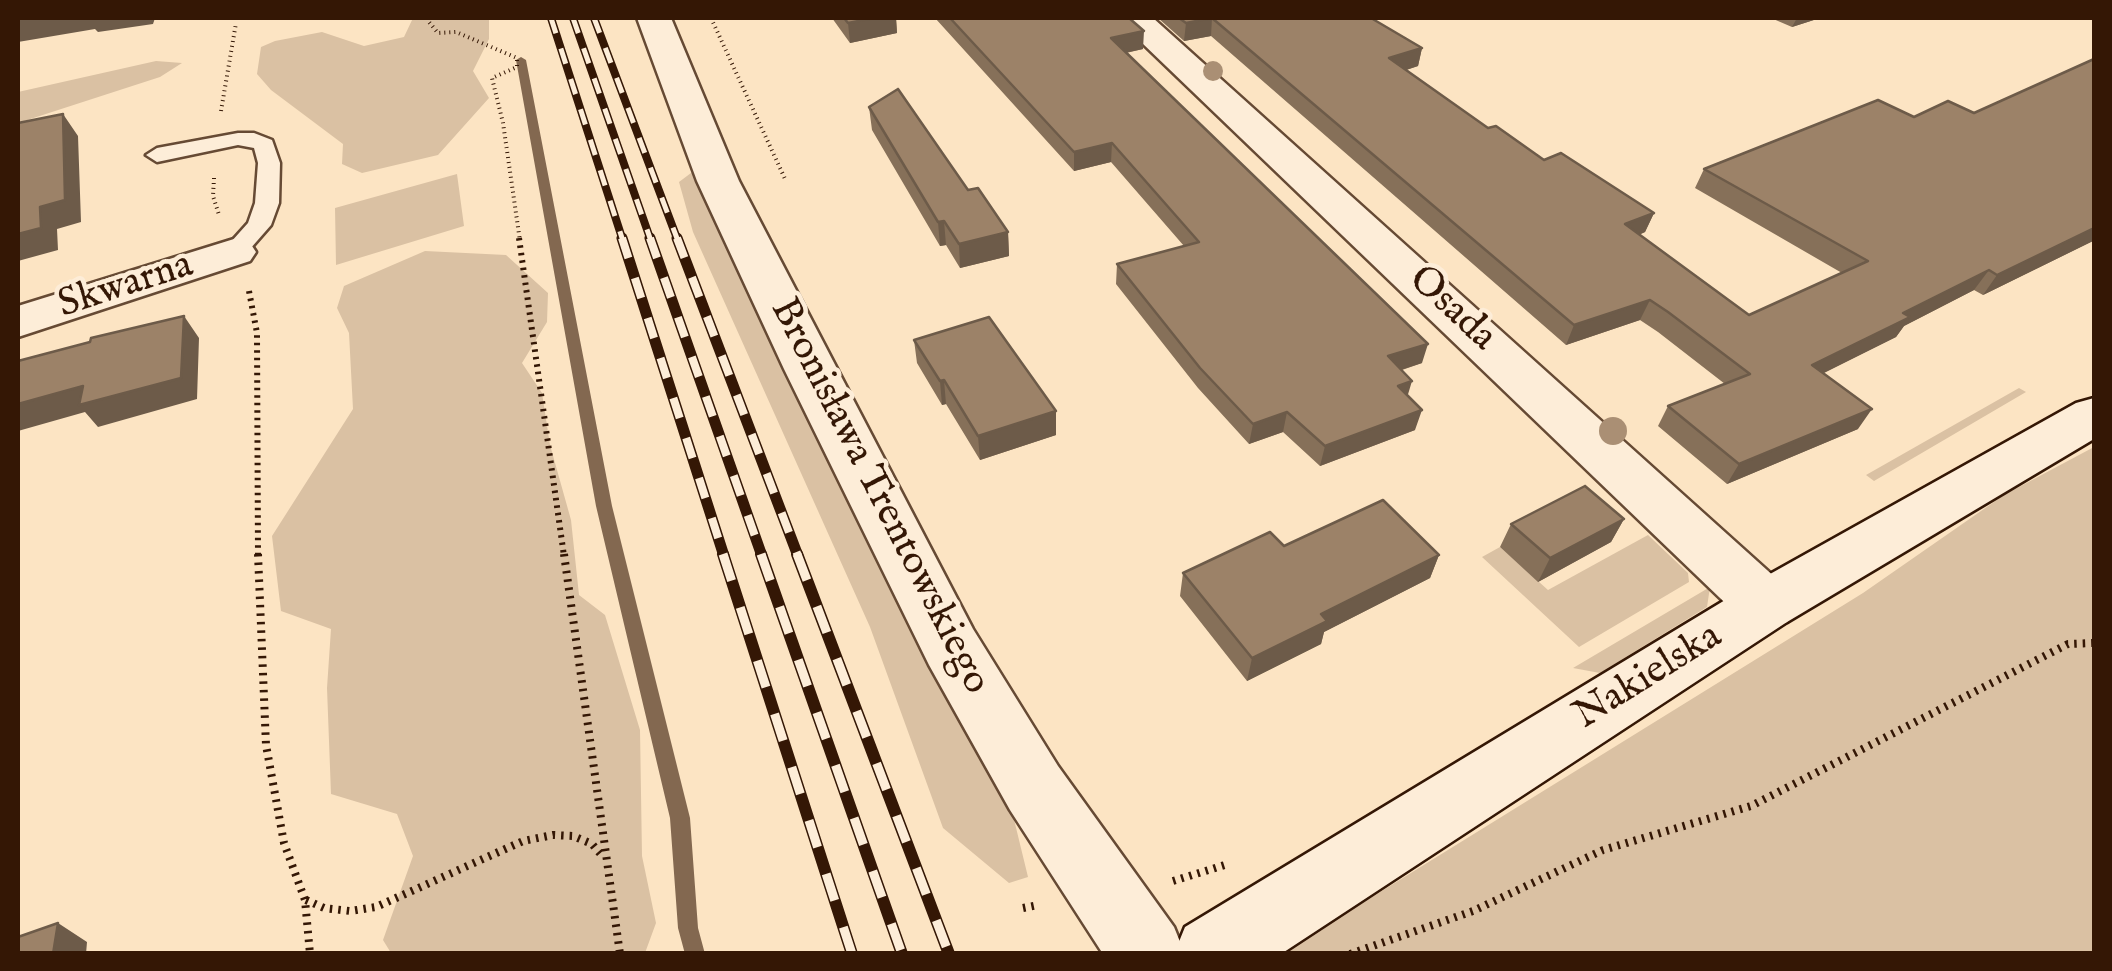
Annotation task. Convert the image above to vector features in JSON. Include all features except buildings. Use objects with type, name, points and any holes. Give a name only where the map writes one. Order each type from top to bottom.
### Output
[{"type":"street","name":"Bronisława Trentowskiego","points":[[654,18],[718,181],[809,370],[951,647],[1034,788],[1147,954]]},
{"type":"street","name":"Osada","points":[[1134,18],[1766,605]]},
{"type":"street","name":"Skwarna","points":[[18,322],[234,252]]},
{"type":"street","name":"Nakielska","points":[[1212,954],[1766,605],[2094,416]]},
{"type":"lane","points":[[157,155],[217,142],[254,139],[264,145],[270,163],[267,204],[259,226],[234,252]]},
{"type":"path","points":[[431,18],[429,22],[438,33],[456,32],[517,58],[516,67],[492,78],[502,123],[620,954]]},
{"type":"path","points":[[711,18],[786,182]]},
{"type":"path","points":[[236,24],[217,142],[213,196],[251,296],[257,333],[255,491],[266,744],[271,791],[304,900],[310,954]]},
{"type":"path","points":[[1350,954],[1473,911],[1603,850],[1751,806],[2068,644],[2094,643]]},
{"type":"path","points":[[304,900],[324,908],[350,911],[376,907],[523,842],[553,835],[573,836],[592,844],[606,860]]},
{"type":"shaded area","points":[[413,18],[489,18],[489,39],[473,71],[489,98],[438,155],[362,173],[342,164],[343,144],[271,90],[257,74],[261,47],[275,41],[322,32],[364,46],[404,37]]},
{"type":"shaded area","points":[[156,61],[182,63],[160,77],[18,123],[18,92]]},
{"type":"shaded area","points":[[695,170],[1010,803],[1028,877],[1009,883],[943,828],[870,627],[693,232],[679,182]]},
{"type":"shaded area","points":[[457,174],[464,226],[336,265],[335,208]]},
{"type":"shaded area","points":[[425,251],[506,255],[548,293],[547,322],[522,363],[542,393],[550,445],[571,520],[579,595],[605,615],[640,730],[642,856],[656,923],[645,953],[391,953],[383,940],[413,856],[397,814],[331,794],[327,688],[331,629],[281,611],[272,536],[353,409],[349,333],[337,308],[344,286]]},
{"type":"shaded area","points":[[2019,388],[2026,392],[1874,481],[1866,475]]},
{"type":"shaded area","points":[[2094,447],[2094,953],[1280,954],[1863,593],[2004,495]]},
{"type":"shaded area","points":[[1648,535],[1688,573],[1689,582],[1579,647],[1482,557],[1500,547],[1548,590]]},
{"type":"shaded area","points":[[1710,587],[1707,607],[1600,673],[1573,668]]},
{"type":"waterway","points":[[521,60],[604,506],[680,818],[688,928],[695,954]]},
{"type":"railway","points":[[551,18],[623,241]]},
{"type":"railway","points":[[573,18],[651,241]]},
{"type":"railway","points":[[594,18],[678,241]]},
{"type":"railway","points":[[622,238],[724,556]]},
{"type":"railway","points":[[650,238],[762,556]]},
{"type":"railway","points":[[677,238],[798,556]]},
{"type":"railway","points":[[723,554],[852,954]]},
{"type":"railway","points":[[761,554],[902,954]]},
{"type":"railway","points":[[797,554],[949,954]]}]
